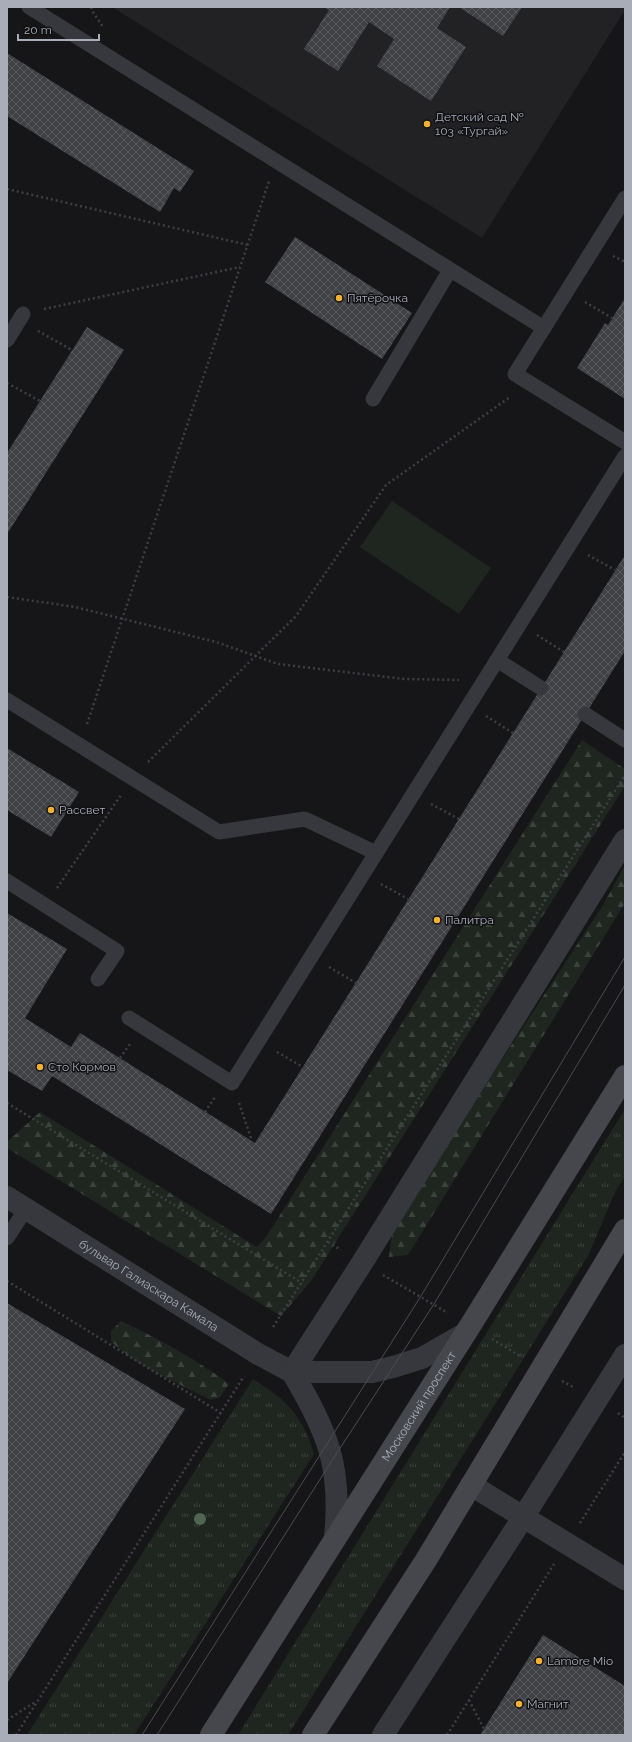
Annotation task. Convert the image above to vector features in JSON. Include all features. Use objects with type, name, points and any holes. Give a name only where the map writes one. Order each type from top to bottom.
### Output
[{"type":"main road","name":"Московский проспект","points":[[211,1735],[480,1311],[625,1076]]},
{"type":"main road","points":[[313,1735],[426,1560],[625,1230]]},
{"type":"street","points":[[335,1538],[338,1509],[338,1488],[330,1448],[315,1411],[292,1372],[362,1263],[625,840]]},
{"type":"street","name":"бульвар Галиаскара Камала","points":[[7,1197],[258,1354],[292,1372],[372,1372],[393,1368],[422,1358],[464,1334]]},
{"type":"street","points":[[383,1735],[524,1516],[625,1355]]},
{"type":"street","points":[[471,1485],[568,1542],[625,1579]]},
{"type":"lane","points":[[29,7],[544,328]]},
{"type":"lane","points":[[625,198],[621,214],[567,291],[515,374],[625,442]]},
{"type":"lane","points":[[373,399],[450,270]]},
{"type":"lane","points":[[7,340],[21,317]]},
{"type":"lane","points":[[129,1018],[232,1083],[625,456]]},
{"type":"lane","points":[[497,660],[541,688]]},
{"type":"lane","points":[[7,700],[219,832],[305,819],[376,853]]},
{"type":"lane","points":[[586,714],[625,740]]},
{"type":"lane","points":[[7,881],[117,951],[98,979]]},
{"type":"lane","points":[[7,1238],[26,1209]]},
{"type":"path","points":[[80,746],[276,161]]},
{"type":"path","points":[[7,189],[248,245]]},
{"type":"path","points":[[21,317],[241,267]]},
{"type":"path","points":[[567,291],[612,318]]},
{"type":"path","points":[[21,317],[72,350]]},
{"type":"path","points":[[7,383],[40,400]]},
{"type":"path","points":[[45,905],[132,778],[296,616],[386,485],[529,383]]},
{"type":"path","points":[[569,545],[615,570]]},
{"type":"path","points":[[7,597],[76,607],[123,618],[216,642],[278,664],[404,679],[485,680]]},
{"type":"path","points":[[519,624],[564,652]]},
{"type":"path","points":[[469,705],[513,733]]},
{"type":"path","points":[[274,1327],[625,775]]},
{"type":"path","points":[[413,794],[459,819]]},
{"type":"path","points":[[363,874],[408,899]]},
{"type":"path","points":[[311,956],[356,983]]},
{"type":"path","points":[[258,1041],[303,1067]]},
{"type":"path","points":[[232,1083],[252,1141]]},
{"type":"path","points":[[7,1103],[302,1283]]},
{"type":"path","points":[[7,1282],[221,1413]]},
{"type":"path","points":[[16,1735],[246,1373]]},
{"type":"path","points":[[447,1735],[625,1452]]},
{"type":"path","points":[[469,1700],[484,1729]]},
{"type":"path","points":[[7,1720],[37,1701]]},
{"type":"shaded area","name":"Детский сад № 103 «Тургай»","points":[[112,7],[625,7],[625,10],[482,238]]},
{"type":"green space","points":[[392,501],[491,568],[459,614],[360,547]]},
{"type":"green space","points":[[582,740],[625,769],[625,786],[311,1281],[281,1316],[7,1148],[7,1142],[40,1112],[257,1247],[266,1237]]},
{"type":"green space","points":[[625,865],[625,903],[408,1255],[389,1257],[393,1226],[603,905]]},
{"type":"green space","points":[[625,1109],[625,1176],[615,1192],[589,1254],[288,1735],[238,1735]]},
{"type":"green space","points":[[121,1321],[177,1350],[204,1366],[229,1384],[220,1397],[211,1400],[156,1373],[134,1360],[111,1342],[111,1331]]},
{"type":"green space","points":[[253,1379],[275,1394],[292,1410],[304,1428],[314,1454],[134,1735],[27,1735]]},
{"type":"building","points":[[324,7],[450,7],[437,28],[466,47],[431,101],[377,66],[394,39],[369,22],[338,71],[304,49],[329,10]]},
{"type":"building","points":[[459,7],[522,7],[503,36]]},
{"type":"building","points":[[7,53],[194,171],[180,192],[174,188],[160,212],[7,116]]},
{"type":"building","name":"Пятёрочка","points":[[295,237],[412,313],[382,359],[265,282]]},
{"type":"building","points":[[625,298],[625,399],[577,368],[605,323],[608,325]]},
{"type":"building","points":[[87,327],[124,350],[7,534],[7,453]]},
{"type":"building","points":[[625,555],[625,651],[271,1214],[52,1076],[42,1091],[7,1070],[7,913],[67,949],[25,1018],[71,1047],[80,1033],[255,1143]]},
{"type":"building","points":[[7,748],[79,792],[51,837],[7,810]]},
{"type":"building","points":[[7,1303],[185,1409],[7,1683]]},
{"type":"building","points":[[543,1635],[625,1686],[625,1735],[480,1735]]},
{"type":"tram line","points":[[142,1735],[421,1296],[625,957]]},
{"type":"tram line","points":[[157,1735],[434,1304],[625,985]]},
{"type":"place","name":"Детский сад № 103 «Тургай»","points":[[427,124]]},
{"type":"place","name":"Пятёрочка","points":[[339,298]]},
{"type":"place","name":"Рассвет","points":[[51,810]]},
{"type":"place","name":"Палитра","points":[[437,920]]},
{"type":"place","name":"Сто Кормов","points":[[40,1067]]},
{"type":"place","name":"Lamore Mio","points":[[539,1661]]},
{"type":"place","name":"Магнит","points":[[519,1704]]}]
